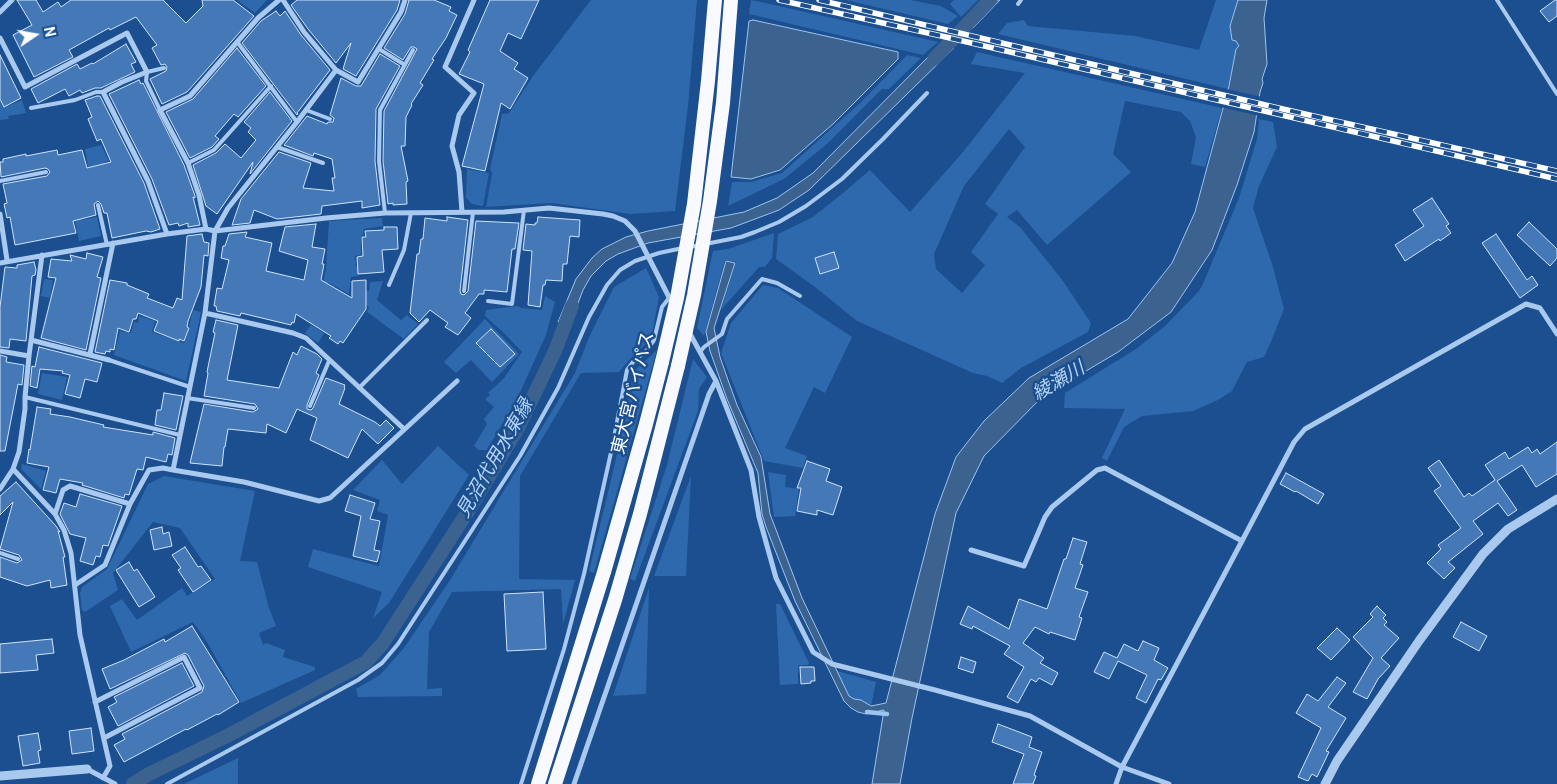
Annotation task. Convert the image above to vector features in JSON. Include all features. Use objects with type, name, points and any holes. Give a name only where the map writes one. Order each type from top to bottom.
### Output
[{"type":"highway","name":"東大宮バイパス","points":[[538,784],[604,572],[644,433],[677,298],[694,204],[708,81],[714,0]]},
{"type":"highway","name":"東大宮バイパス","points":[[555,784],[615,600],[640,514],[694,295],[724,103],[731,0]]},
{"type":"street","points":[[0,12],[12,0]]},
{"type":"street","points":[[206,229],[199,195],[188,162],[160,110],[190,96],[258,18],[281,0],[304,32],[336,70],[358,82],[401,12],[405,0]]},
{"type":"street","points":[[462,212],[459,172],[452,146],[459,115],[474,93],[446,67],[474,0]]},
{"type":"street","points":[[0,38],[25,87],[127,33],[147,72],[103,92],[148,181],[167,234]]},
{"type":"street","points":[[173,470],[205,313],[215,231],[228,208],[298,122],[336,70]]},
{"type":"street","points":[[0,263],[7,260],[206,229],[215,231],[326,218],[385,214],[504,212],[549,208],[613,216],[625,221],[635,231],[678,313]]},
{"type":"street","points":[[0,214],[7,260]]},
{"type":"street","points":[[90,354],[110,244]]},
{"type":"street","points":[[0,489],[13,469],[19,452],[42,255]]},
{"type":"street","points":[[1116,784],[1122,767],[1294,442],[1305,429],[1526,304],[1540,308],[1557,334]]},
{"type":"street","points":[[205,313],[293,333],[306,338],[404,429]]},
{"type":"street","points":[[682,321],[716,381],[751,470],[759,517],[776,578],[813,652],[838,665],[1030,716],[1122,767],[1169,784]]},
{"type":"street","points":[[31,340],[109,360]]},
{"type":"street","points":[[0,351],[29,356]]},
{"type":"street","points":[[74,585],[105,565],[130,504],[149,470],[163,468],[244,482],[319,501],[330,498],[457,381]]},
{"type":"street","points":[[574,784],[709,394],[716,381]]},
{"type":"street","points":[[971,550],[1024,566],[1045,518],[1052,508],[1097,470],[1106,468],[1242,541]]},
{"type":"street","points":[[13,469],[55,514],[64,530],[71,553],[80,635],[110,766],[106,779]]},
{"type":"street","points":[[55,514],[63,490],[70,486],[130,504]]},
{"type":"street","points":[[1325,784],[1337,761],[1419,641],[1483,554],[1508,529],[1557,499]]},
{"type":"street","points":[[95,702],[184,658],[200,688],[104,738]]},
{"type":"street","points":[[0,776],[87,769],[115,784]]},
{"type":"lane","points":[[1018,4],[1022,0]]},
{"type":"lane","points":[[1497,0],[1557,94]]},
{"type":"lane","points":[[238,43],[298,122]]},
{"type":"lane","points":[[379,49],[405,65]]},
{"type":"lane","points":[[385,214],[379,161],[380,110],[413,50]]},
{"type":"lane","points":[[160,110],[146,81],[147,72],[164,68]]},
{"type":"lane","points":[[188,162],[214,150],[271,86]]},
{"type":"lane","points":[[31,108],[76,100],[96,92],[103,92]]},
{"type":"lane","points":[[167,784],[358,680],[382,663],[398,644],[520,456],[558,388],[588,317],[607,285],[620,270],[647,256],[741,237],[779,222],[806,206],[842,179],[927,93]]},
{"type":"lane","points":[[306,110],[330,119]]},
{"type":"lane","points":[[277,146],[323,163]]},
{"type":"lane","points":[[0,181],[46,172]]},
{"type":"lane","points":[[98,205],[110,244]]},
{"type":"lane","points":[[488,301],[512,304],[524,210]]},
{"type":"lane","points":[[464,290],[473,212]]},
{"type":"lane","points":[[389,285],[404,250],[411,213]]},
{"type":"lane","points":[[700,352],[722,334],[727,319],[762,279],[777,282],[800,296]]},
{"type":"lane","points":[[520,784],[567,640],[603,487],[627,370],[654,340],[662,307],[669,298]]},
{"type":"lane","points":[[359,388],[427,320]]},
{"type":"lane","points":[[109,360],[190,387]]},
{"type":"lane","points":[[310,406],[329,361]]},
{"type":"lane","points":[[25,396],[180,435]]},
{"type":"lane","points":[[187,398],[254,408]]},
{"type":"lane","points":[[0,553],[18,559]]},
{"type":"shaded area","points":[[237,0],[267,0],[255,13]]},
{"type":"shaded area","points":[[591,0],[697,0],[688,106],[675,211],[630,214],[552,203],[486,207],[492,173],[490,169],[502,114],[509,113],[533,76]]},
{"type":"shaded area","points":[[751,0],[938,42],[923,55],[749,14]]},
{"type":"shaded area","points":[[846,0],[910,0],[941,6],[958,16],[948,24]]},
{"type":"shaded area","points":[[954,0],[978,0],[961,17],[950,4]]},
{"type":"shaded area","points":[[1216,0],[1238,0],[1230,26],[1239,46],[1236,49],[1228,89],[998,34],[1007,23],[1024,20],[1028,26],[1135,36],[1199,50]]},
{"type":"shaded area","points":[[977,52],[1222,108],[1205,167],[1191,164],[1196,137],[1190,121],[1181,112],[1125,101],[1113,154],[1131,172],[1047,245],[1017,210],[1007,217],[1020,227],[1063,281],[1091,323],[1088,332],[1021,368],[1002,383],[987,376],[973,373],[857,321],[776,259],[778,234],[813,217],[870,170],[910,212],[963,152],[1025,73],[971,64]],"holes":[[[1009,129],[1025,147],[985,204],[998,214],[971,252],[985,265],[962,293],[936,269],[934,254],[964,186]]]},
{"type":"shaded area","points":[[907,55],[921,58],[889,89],[882,89],[827,144],[784,179],[728,206],[732,182],[751,182],[782,173],[860,103]]},
{"type":"shaded area","points":[[0,100],[3,105],[7,104],[8,106],[22,100],[26,113],[8,116],[9,119],[0,120]]},
{"type":"shaded area","points":[[1259,119],[1273,122],[1277,147],[1259,186],[1253,208],[1273,267],[1284,309],[1270,344],[1264,357],[1247,362],[1232,391],[1218,400],[1193,411],[1142,416],[1124,427],[1107,461],[1102,458],[1125,409],[1064,408],[1065,393],[1136,349],[1165,326],[1198,292],[1239,198],[1257,139]]},
{"type":"shaded area","points":[[101,145],[109,161],[104,162],[106,169],[89,173],[85,149]]},
{"type":"shaded area","points":[[467,169],[489,173],[483,206],[472,204],[466,198]]},
{"type":"shaded area","points":[[79,209],[81,220],[97,217],[101,236],[79,241],[73,210]]},
{"type":"shaded area","points":[[382,218],[383,226],[364,229],[361,236],[361,255],[355,256],[358,276],[351,277],[349,294],[329,283],[323,283],[326,268],[329,221]]},
{"type":"shaded area","points":[[774,233],[772,258],[765,267],[759,267],[721,310],[736,262],[725,260],[704,336],[697,328],[713,251],[728,249]]},
{"type":"shaded area","points":[[646,268],[659,297],[651,339],[619,372],[581,373],[520,476],[519,579],[575,580],[563,624],[561,589],[452,592],[429,632],[427,689],[442,688],[442,696],[358,697],[356,689],[380,675],[404,648],[450,580],[575,373],[590,335],[614,287]]},
{"type":"shaded area","points":[[44,279],[53,280],[50,298],[41,296]]},
{"type":"shaded area","points":[[383,281],[377,300],[401,320],[407,315],[418,324],[404,339],[367,312],[369,307],[351,295],[351,292],[369,291],[370,282]]},
{"type":"shaded area","points":[[763,285],[778,288],[852,337],[825,393],[814,387],[785,448],[807,456],[803,468],[764,461],[721,353],[731,323]]},
{"type":"shaded area","points":[[545,296],[555,302],[546,335],[517,399],[487,450],[479,450],[474,446],[487,424],[484,419],[494,407],[485,399],[490,395],[488,393],[504,378],[522,352],[485,316],[486,310],[518,306],[542,310]]},
{"type":"shaded area","points":[[193,310],[201,312],[186,381],[114,355],[120,331],[131,333],[134,322],[138,323],[139,316],[155,321],[152,332],[184,343],[190,327]]},
{"type":"shaded area","points":[[485,319],[519,354],[492,382],[471,360],[456,373],[444,362]]},
{"type":"shaded area","points":[[311,325],[324,333],[318,343],[305,333]]},
{"type":"shaded area","points":[[657,350],[594,573],[589,571],[616,459],[634,371]]},
{"type":"shaded area","points":[[693,359],[707,377],[699,389],[698,411],[635,581],[630,579],[667,465]]},
{"type":"shaded area","points":[[42,373],[67,377],[62,400],[38,394]]},
{"type":"shaded area","points":[[438,446],[469,475],[389,603],[373,618],[382,592],[308,567],[313,549],[379,566],[388,515],[377,511],[380,500],[353,490],[382,460],[402,484]]},
{"type":"shaded area","points":[[22,464],[46,471],[41,489],[21,469]]},
{"type":"shaded area","points":[[768,472],[786,475],[785,487],[799,489],[795,516],[774,517]]},
{"type":"shaded area","points":[[164,476],[255,491],[240,561],[257,562],[269,608],[276,626],[259,633],[263,645],[266,643],[285,650],[283,657],[315,667],[315,670],[241,703],[207,642],[193,622],[131,652],[110,606],[122,599],[137,620],[182,588],[187,596],[215,579],[180,528],[153,522],[113,573],[118,590],[85,612],[82,610],[80,593],[82,587],[107,569],[148,484]]},
{"type":"shaded area","points":[[691,476],[686,576],[654,576]]},
{"type":"shaded area","points":[[649,588],[646,694],[613,696]]},
{"type":"shaded area","points":[[776,604],[780,604],[809,663],[808,665],[798,665],[798,684],[780,685]]},
{"type":"shaded area","points":[[837,671],[876,682],[871,706],[849,696]]},
{"type":"shaded area","points":[[238,758],[238,784],[184,784]]},
{"type":"water","points":[[983,0],[1000,0],[973,28],[960,25]]},
{"type":"water","name":"綾瀬川","points":[[1238,0],[1267,0],[1264,18],[1267,64],[1262,79],[1263,83],[1254,132],[1237,185],[1212,250],[1171,312],[1118,352],[1042,397],[984,456],[956,513],[912,718],[900,784],[872,784],[884,710],[866,714],[851,708],[844,701],[795,601],[762,514],[758,473],[727,399],[710,351],[706,332],[726,261],[735,263],[714,328],[720,357],[737,405],[761,457],[770,514],[802,598],[849,696],[871,706],[886,703],[935,514],[956,457],[984,421],[1029,378],[1128,319],[1172,263],[1195,212],[1229,86],[1236,49],[1239,46],[1236,41],[1232,40],[1230,26]]},
{"type":"water","points":[[753,20],[898,52],[898,59],[833,124],[780,170],[751,179],[731,177],[749,21]]},
{"type":"water","points":[[941,44],[954,48],[809,190],[779,210],[731,228],[648,243],[618,254],[606,261],[591,276],[583,290],[570,324],[558,322],[576,279],[592,258],[602,249],[626,237],[744,212],[777,198],[813,173]]},
{"type":"pier","points":[[1226,89],[1262,97],[1259,116],[1221,107]]},
{"type":"building","points":[[17,0],[36,0],[43,12],[58,2],[61,7],[71,0],[163,0],[186,23],[203,6],[202,0],[233,0],[254,16],[187,92],[162,104],[150,79],[166,71],[167,67],[165,64],[161,65],[152,48],[157,45],[136,17],[110,30],[109,28],[69,50],[73,57],[34,77],[13,35],[32,25]]},
{"type":"building","points":[[297,0],[400,0],[397,10],[356,76],[343,69],[351,43],[336,63],[291,5]]},
{"type":"building","points":[[409,0],[434,0],[451,7],[449,11],[457,15],[420,83],[423,85],[411,104],[406,117],[405,146],[401,146],[408,181],[406,182],[407,204],[393,205],[393,203],[388,204],[383,161],[384,111],[417,49],[411,47],[403,60],[384,48],[405,14]]},
{"type":"building","points":[[490,0],[539,0],[521,39],[508,33],[500,51],[518,63],[514,69],[528,78],[510,109],[501,103],[485,171],[462,166],[484,84],[459,74],[470,52],[468,50]]},
{"type":"building","points":[[1557,0],[1557,16],[1549,22],[1540,11]]},
{"type":"building","points":[[276,11],[280,16],[285,11],[301,35],[330,70],[297,115],[242,43],[261,21]]},
{"type":"building","points":[[126,44],[136,62],[131,64],[135,72],[101,88],[95,88],[82,93],[80,90],[69,96],[65,89],[38,103],[31,89],[77,64],[80,69],[93,64]]},
{"type":"building","points":[[237,48],[266,86],[238,117],[234,114],[215,136],[219,139],[212,147],[190,158],[166,112],[193,99]]},
{"type":"building","points":[[380,54],[400,66],[376,109],[375,161],[380,205],[362,208],[362,201],[322,206],[321,214],[277,219],[254,210],[250,223],[232,225],[241,199],[279,152],[311,163],[303,188],[334,191],[332,178],[335,178],[332,159],[314,153],[313,156],[284,145],[307,116],[327,124],[328,122],[333,122],[334,118],[330,115],[341,78],[356,86],[361,86]]},
{"type":"building","points":[[0,55],[21,98],[4,107],[0,99]]},
{"type":"building","points":[[139,80],[141,84],[143,83],[184,165],[195,196],[195,198],[193,197],[200,225],[188,227],[188,223],[179,226],[178,223],[169,225],[152,179],[109,94]]},
{"type":"building","points":[[270,92],[292,121],[250,174],[253,162],[217,214],[206,206],[193,165],[216,153],[225,144],[241,158],[256,140],[248,132],[251,128],[244,122]]},
{"type":"building","points":[[100,96],[144,183],[160,229],[112,238],[107,213],[104,213],[98,201],[94,204],[96,215],[73,221],[76,233],[15,245],[10,217],[7,218],[4,204],[7,203],[3,184],[47,176],[50,172],[45,168],[1,177],[0,162],[3,162],[3,159],[26,154],[26,156],[57,150],[58,155],[82,150],[87,168],[111,162],[101,139],[97,141],[88,119],[92,117],[85,100]]},
{"type":"building","points":[[1432,198],[1449,224],[1446,226],[1451,233],[1405,261],[1395,245],[1424,226],[1413,210]]},
{"type":"building","points":[[447,217],[468,220],[460,291],[464,295],[468,291],[476,221],[519,223],[515,249],[512,249],[507,292],[484,290],[484,294],[479,294],[465,313],[471,318],[458,335],[445,327],[448,323],[430,310],[419,322],[410,313],[417,254],[419,254],[421,239],[423,239],[425,218],[447,221]]},
{"type":"building","points":[[538,217],[580,220],[579,237],[570,236],[567,264],[563,264],[562,281],[546,280],[545,285],[543,285],[540,307],[528,305],[532,251],[523,250],[526,224],[535,225]]},
{"type":"building","points":[[1529,222],[1557,249],[1557,258],[1550,266],[1517,235]]},
{"type":"building","points":[[316,224],[312,247],[325,249],[321,280],[352,298],[352,281],[366,280],[366,309],[343,343],[340,341],[338,344],[329,338],[331,336],[296,314],[294,323],[292,322],[291,325],[241,313],[240,316],[217,311],[216,306],[214,306],[217,288],[222,289],[229,260],[221,258],[223,246],[225,246],[229,234],[247,232],[245,237],[272,243],[266,271],[304,280],[308,260],[279,251],[285,227]]},
{"type":"building","points":[[384,227],[397,227],[398,249],[382,250],[384,272],[358,274],[357,257],[363,256],[362,237],[366,237],[365,231],[384,230]]},
{"type":"building","points":[[202,234],[204,242],[209,243],[208,256],[204,255],[201,287],[188,321],[187,327],[189,328],[184,341],[179,339],[179,341],[154,331],[158,321],[138,313],[136,319],[133,319],[129,332],[118,328],[114,350],[110,349],[110,352],[106,351],[105,354],[95,352],[110,280],[127,283],[127,285],[149,294],[147,298],[173,308],[177,298],[182,300],[187,236]]},
{"type":"building","points":[[1496,234],[1527,280],[1532,276],[1538,285],[1520,298],[1482,243]]},
{"type":"building","points":[[834,252],[839,268],[820,274],[815,258]]},
{"type":"building","points":[[87,253],[103,257],[97,277],[101,278],[86,350],[41,338],[56,278],[48,277],[51,259],[72,261],[70,255],[86,259]]},
{"type":"building","points":[[34,262],[36,270],[35,275],[32,276],[26,341],[10,339],[9,348],[0,347],[0,307],[5,267],[17,268],[17,265]]},
{"type":"building","points":[[216,320],[238,325],[227,380],[279,388],[293,352],[297,355],[301,346],[317,354],[322,359],[316,373],[319,375],[307,409],[311,410],[313,408],[326,378],[345,385],[339,404],[380,426],[386,420],[394,428],[378,444],[362,429],[348,458],[310,440],[317,418],[297,409],[286,433],[267,424],[266,433],[228,429],[222,466],[190,463],[204,404],[253,412],[258,409],[255,404],[204,396]]},
{"type":"building","points":[[491,329],[515,354],[500,367],[476,343]]},
{"type":"building","points":[[39,347],[102,363],[97,382],[85,379],[80,398],[65,394],[70,375],[62,373],[63,371],[40,369],[37,388],[30,386],[32,366],[35,367]]},
{"type":"building","points":[[0,355],[7,357],[6,362],[24,365],[22,385],[18,384],[5,451],[0,451]]},
{"type":"building","points":[[164,393],[183,396],[176,430],[155,425],[157,410],[161,410]]},
{"type":"building","points":[[37,407],[51,409],[50,414],[104,425],[103,427],[153,435],[153,432],[175,438],[172,455],[168,454],[166,462],[146,457],[143,470],[137,469],[129,495],[125,494],[124,498],[82,485],[83,483],[60,479],[56,493],[43,490],[49,467],[27,463]]},
{"type":"building","points":[[1557,442],[1557,474],[1536,487],[1522,465],[1497,481],[1517,510],[1508,516],[1498,503],[1473,521],[1483,534],[1448,562],[1455,568],[1444,579],[1427,563],[1441,549],[1438,545],[1461,528],[1434,491],[1441,486],[1428,468],[1439,460],[1464,497],[1469,493],[1472,496],[1495,480],[1485,465],[1505,452],[1509,459],[1528,447],[1532,453],[1537,449],[1540,454]]},
{"type":"building","points":[[807,461],[830,469],[826,481],[842,487],[833,515],[817,510],[817,515],[797,511],[801,488],[797,488]]},
{"type":"building","points":[[1286,473],[1324,494],[1318,504],[1280,484]]},
{"type":"building","points":[[16,482],[60,532],[58,531],[65,557],[63,557],[67,585],[51,588],[50,580],[27,586],[0,577],[0,557],[17,563],[22,560],[19,555],[0,549],[13,502],[0,515],[0,496]]},
{"type":"building","points":[[80,494],[122,506],[108,546],[103,545],[100,557],[96,556],[93,565],[80,561],[86,538],[70,534],[60,514],[64,503],[76,507]]},
{"type":"building","points":[[350,495],[375,503],[370,519],[380,521],[374,550],[380,551],[377,562],[353,556],[361,516],[345,511]]},
{"type":"building","points":[[162,527],[163,534],[169,532],[172,546],[154,550],[150,530]]},
{"type":"building","points":[[1073,538],[1087,542],[1080,564],[1083,565],[1075,588],[1088,592],[1079,617],[1082,618],[1075,640],[1050,632],[1049,634],[1035,627],[1023,643],[1044,658],[1040,663],[1058,673],[1052,685],[1039,678],[1036,682],[1031,679],[1018,703],[1007,697],[1024,667],[1004,654],[1010,646],[973,626],[972,629],[960,624],[968,606],[1009,629],[1019,599],[1047,609]]},
{"type":"building","points":[[185,547],[198,567],[201,566],[211,580],[193,592],[178,570],[181,568],[172,555]]},
{"type":"building","points":[[129,562],[134,571],[137,569],[155,597],[139,607],[116,570]]},
{"type":"building","points":[[543,592],[546,649],[507,651],[504,594]]},
{"type":"building","points":[[1377,606],[1386,615],[1383,618],[1387,622],[1384,625],[1399,638],[1381,658],[1390,666],[1378,679],[1367,699],[1353,692],[1373,658],[1353,637],[1373,617],[1370,614]]},
{"type":"building","points":[[1461,622],[1487,636],[1479,651],[1453,637]]},
{"type":"building","points":[[192,626],[239,702],[218,715],[186,729],[124,762],[114,745],[125,739],[122,734],[202,692],[204,686],[188,655],[185,653],[110,689],[102,669],[164,639],[165,642]]},
{"type":"building","points":[[1337,628],[1350,640],[1331,660],[1317,648]]},
{"type":"building","points":[[52,639],[54,653],[36,655],[38,670],[0,673],[0,644]]},
{"type":"building","points":[[1143,641],[1159,648],[1154,660],[1168,668],[1161,680],[1158,679],[1146,703],[1136,698],[1147,675],[1118,661],[1109,679],[1094,672],[1104,652],[1117,658],[1124,644],[1138,651]]},
{"type":"building","points":[[961,657],[976,662],[973,673],[958,668]]},
{"type":"building","points":[[182,663],[194,686],[118,726],[108,707],[117,702],[114,697]]},
{"type":"building","points":[[800,667],[814,667],[815,681],[801,684]]},
{"type":"building","points":[[1337,677],[1346,683],[1328,707],[1346,718],[1326,751],[1329,752],[1317,777],[1312,774],[1308,781],[1298,777],[1321,728],[1296,713],[1307,694],[1318,701]]},
{"type":"building","points":[[998,724],[1032,737],[1029,747],[1042,752],[1033,784],[1013,784],[1024,754],[992,742]]},
{"type":"building","points":[[91,728],[94,751],[72,754],[69,731]]},
{"type":"building","points":[[38,733],[41,750],[38,751],[40,763],[23,766],[18,736]]},
{"type":"waterway","name":"見沼代用水東縁","points":[[934,59],[990,0]]},
{"type":"waterway","name":"見沼代用水東縁","points":[[133,784],[366,662],[383,643],[472,505],[518,428],[555,351],[572,306]]},
{"type":"waterway","points":[[867,712],[887,714]]},
{"type":"railway","points":[[779,0],[1557,179]]},
{"type":"railway","points":[[819,0],[1274,107],[1557,171]]}]
